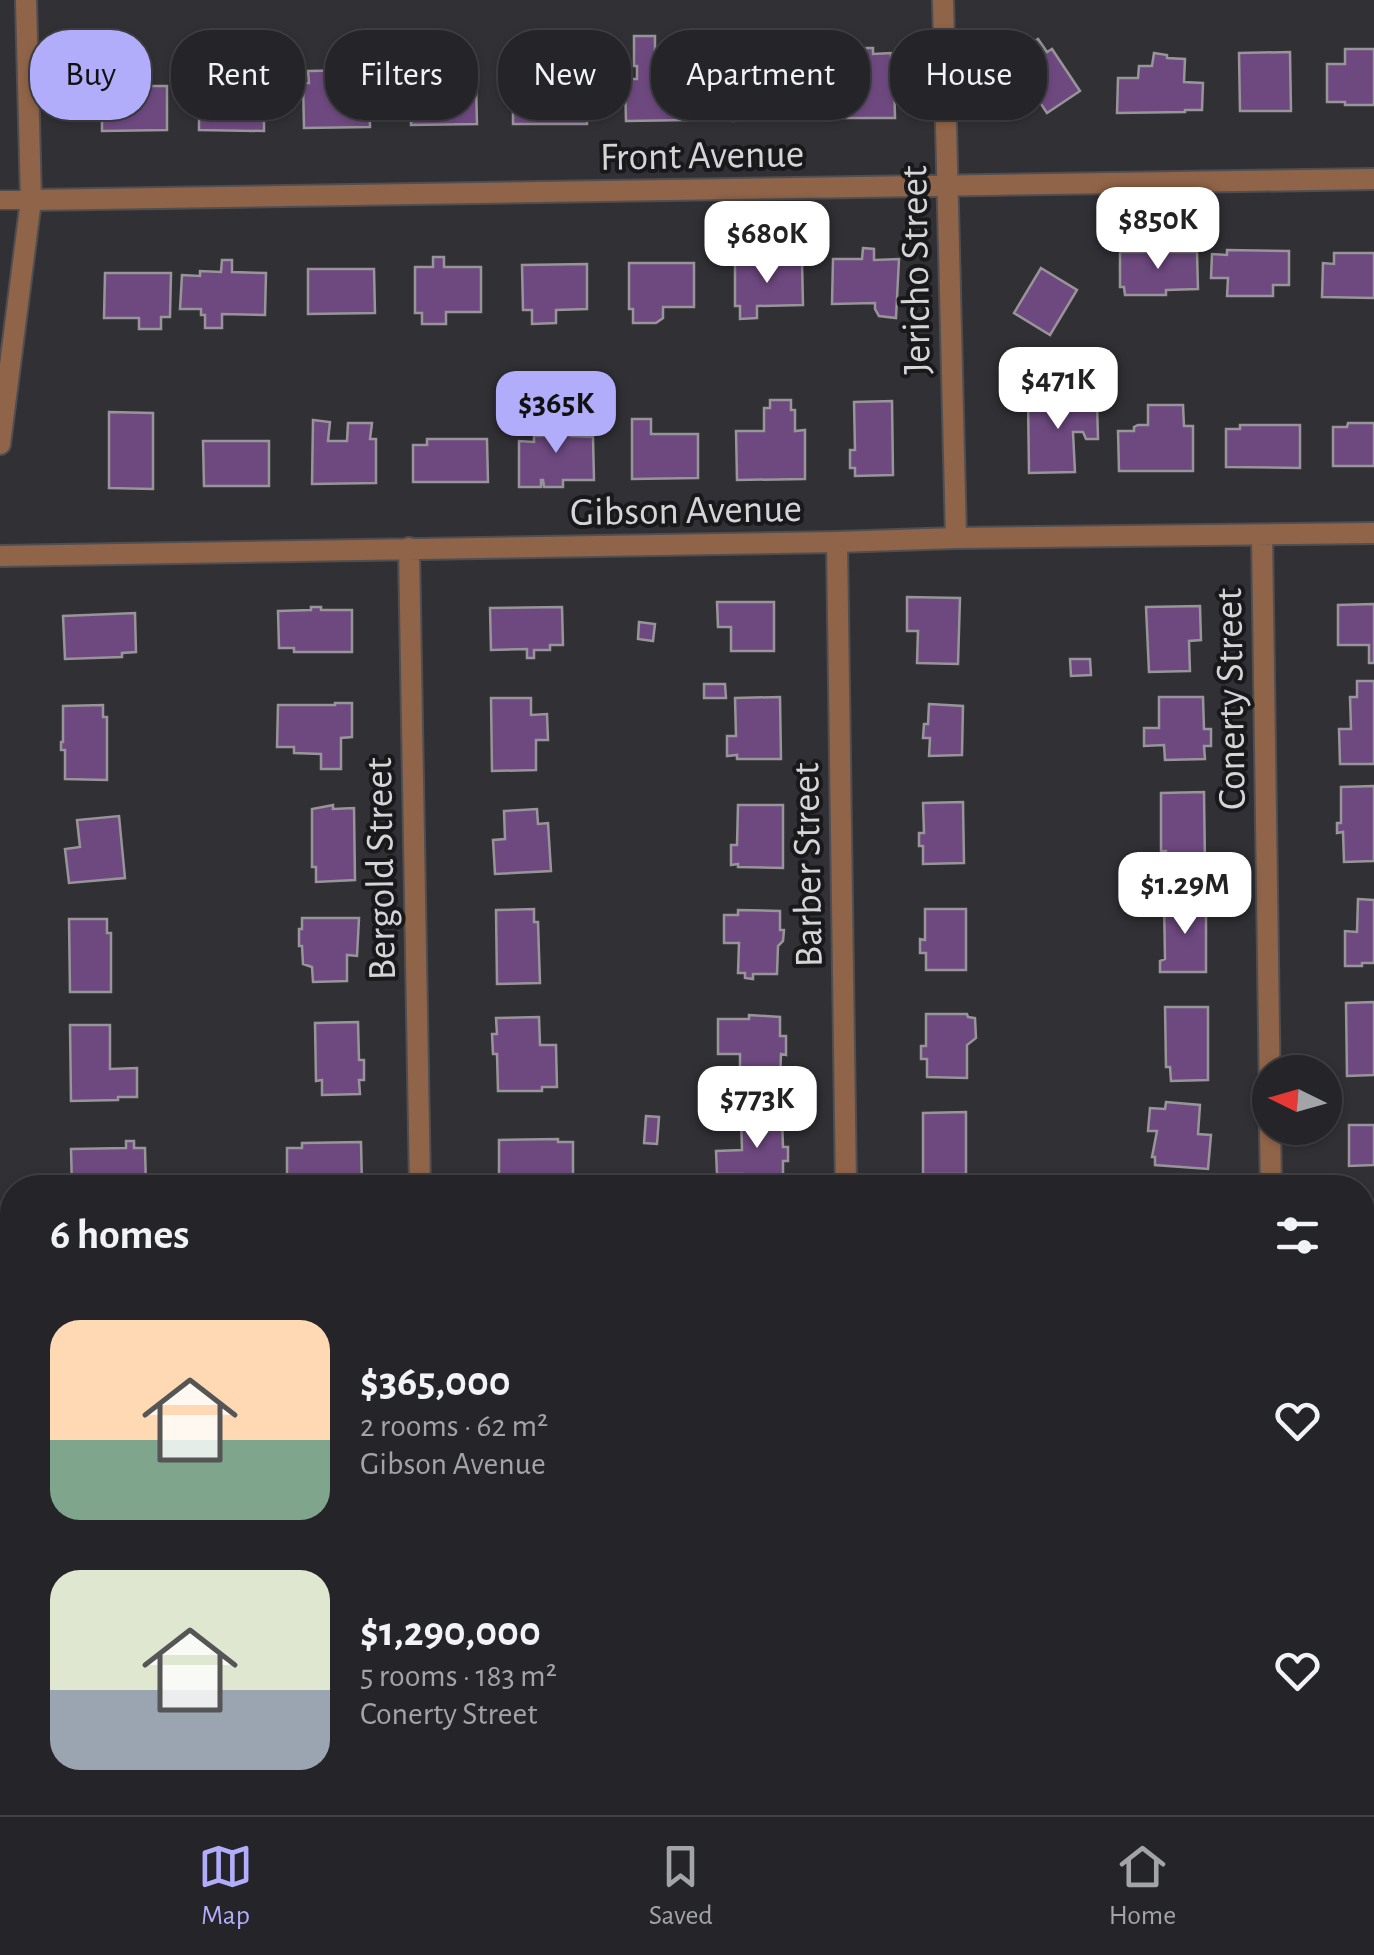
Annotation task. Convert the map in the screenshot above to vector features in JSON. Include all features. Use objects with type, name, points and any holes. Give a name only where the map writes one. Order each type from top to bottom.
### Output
[{"type":"street","points":[[0,444],[31,200],[26,0]]},
{"type":"street","name":"Jericho Street","points":[[943,0],[956,538]]},
{"type":"street","name":"Front Avenue","points":[[31,200],[1374,179]]},
{"type":"street","name":"Gibson Avenue","points":[[0,556],[1374,533]]},
{"type":"street","name":"Conerty Street","points":[[1262,535],[1269,1055]]},
{"type":"street","name":"Barber Street","points":[[837,542],[846,1175]]},
{"type":"street","name":"Bergold Street","points":[[408,548],[420,1175]]},
{"type":"street","points":[[1270,1145],[1271,1175]]},
{"type":"lane","points":[[0,200],[31,200]]},
{"type":"building","points":[[634,36],[651,36],[651,120],[691,120],[626,121],[631,120],[631,79],[637,79]]},
{"type":"building","points":[[870,48],[873,54],[890,53],[890,118],[870,118]]},
{"type":"building","points":[[1052,49],[1080,91],[1047,113],[1047,52]]},
{"type":"building","points":[[1345,49],[1374,49],[1374,105],[1327,102],[1327,64],[1345,64]]},
{"type":"building","points":[[1290,52],[1291,111],[1240,111],[1239,53]]},
{"type":"building","points":[[1154,53],[1185,59],[1184,82],[1203,83],[1202,110],[1117,113],[1118,78],[1138,78],[1139,66],[1152,66]]},
{"type":"building","points":[[308,71],[325,71],[325,120],[370,120],[370,127],[304,128]]},
{"type":"building","points":[[151,86],[167,86],[167,130],[102,131],[102,120],[151,120]]},
{"type":"building","points":[[199,120],[264,120],[264,131],[199,130]]},
{"type":"building","points":[[411,120],[477,120],[477,124],[411,125]]},
{"type":"building","points":[[513,120],[587,120],[587,124],[513,124]]},
{"type":"building","points":[[863,248],[874,249],[874,260],[899,259],[896,318],[879,316],[875,303],[832,304],[833,259],[862,259]]},
{"type":"building","points":[[1227,250],[1289,251],[1289,285],[1273,285],[1273,296],[1227,296],[1228,278],[1211,278],[1212,254],[1227,255]]},
{"type":"building","points":[[1120,252],[1197,252],[1198,289],[1166,290],[1166,295],[1125,295],[1124,287],[1120,287]]},
{"type":"building","points":[[1334,253],[1374,253],[1374,298],[1322,297],[1323,263],[1334,264]]},
{"type":"building","points":[[433,257],[444,257],[444,267],[481,267],[481,312],[446,312],[446,324],[422,324],[422,313],[415,313],[415,267],[433,267]]},
{"type":"building","points":[[222,260],[232,260],[232,272],[266,273],[265,315],[222,314],[222,328],[205,328],[201,309],[180,309],[182,275],[221,272]]},
{"type":"building","points":[[802,261],[803,305],[757,306],[757,318],[740,319],[740,306],[735,306],[735,262]]},
{"type":"building","points":[[629,263],[694,263],[694,307],[663,307],[663,318],[656,323],[633,323],[633,309],[629,309]]},
{"type":"building","points":[[587,264],[587,309],[556,310],[556,323],[532,324],[532,310],[523,310],[522,265]]},
{"type":"building","points":[[1041,268],[1077,290],[1050,335],[1014,313]]},
{"type":"building","points":[[308,269],[374,269],[375,313],[308,314]]},
{"type":"building","points":[[105,273],[171,273],[170,317],[161,317],[161,329],[139,329],[139,318],[104,318]]},
{"type":"building","points":[[1067,397],[1067,403],[1097,402],[1098,439],[1086,439],[1083,432],[1073,432],[1075,472],[1029,473],[1028,398]]},
{"type":"building","points":[[770,400],[791,400],[795,431],[805,430],[805,479],[737,480],[736,431],[764,431],[764,408],[770,408]]},
{"type":"building","points":[[892,401],[893,475],[855,476],[855,468],[850,468],[850,450],[855,450],[854,402]]},
{"type":"building","points":[[1148,405],[1183,405],[1184,426],[1193,426],[1193,471],[1119,471],[1118,431],[1134,431],[1138,425],[1148,425]]},
{"type":"building","points":[[109,412],[153,413],[153,489],[109,488]]},
{"type":"building","points":[[540,418],[570,418],[570,436],[593,437],[594,480],[563,480],[563,487],[544,487],[541,480],[541,487],[519,487],[519,441],[534,442],[534,436],[546,436]]},
{"type":"building","points":[[632,419],[651,419],[651,434],[698,434],[698,478],[632,479]]},
{"type":"building","points":[[313,420],[330,422],[328,441],[347,441],[348,423],[372,423],[370,439],[376,439],[376,483],[312,484]]},
{"type":"building","points":[[1348,423],[1374,423],[1374,466],[1333,466],[1333,427],[1347,427]]},
{"type":"building","points":[[1240,425],[1300,425],[1300,468],[1226,467],[1226,429],[1240,429]]},
{"type":"building","points":[[427,439],[487,439],[488,482],[413,482],[413,445],[427,445]]},
{"type":"building","points":[[203,441],[269,441],[269,486],[204,486]]},
{"type":"building","points":[[907,597],[960,598],[958,664],[917,663],[918,631],[907,631]]},
{"type":"building","points":[[717,602],[774,602],[774,651],[731,651],[731,627],[718,627]]},
{"type":"building","points":[[1374,604],[1374,663],[1369,663],[1369,645],[1338,645],[1338,605]]},
{"type":"building","points":[[1200,606],[1201,640],[1189,641],[1190,671],[1149,672],[1146,607]]},
{"type":"building","points":[[311,607],[352,610],[352,652],[294,652],[294,648],[279,648],[278,611]]},
{"type":"building","points":[[562,607],[563,645],[534,650],[534,658],[527,658],[527,649],[491,650],[490,608]]},
{"type":"building","points":[[135,613],[136,652],[122,653],[122,657],[65,659],[63,616]]},
{"type":"building","points":[[639,622],[655,624],[653,641],[638,639]]},
{"type":"building","points":[[1070,659],[1090,659],[1091,675],[1071,676]]},
{"type":"building","points":[[1357,681],[1374,681],[1374,764],[1340,764],[1339,729],[1351,729],[1350,697],[1357,697]]},
{"type":"building","points":[[704,684],[725,684],[726,698],[704,698]]},
{"type":"building","points":[[780,697],[781,759],[727,756],[727,736],[736,736],[735,698]]},
{"type":"building","points":[[1159,697],[1203,697],[1204,729],[1211,729],[1211,746],[1204,746],[1205,759],[1165,760],[1164,745],[1144,746],[1144,728],[1159,728]]},
{"type":"building","points":[[491,698],[531,698],[531,715],[547,714],[548,740],[536,740],[536,770],[492,771]]},
{"type":"building","points":[[352,703],[352,737],[341,738],[341,769],[321,769],[321,754],[294,753],[294,747],[277,747],[278,705]]},
{"type":"building","points":[[929,704],[963,706],[962,755],[929,756],[930,738],[923,738]]},
{"type":"building","points":[[103,705],[103,717],[107,717],[107,780],[65,779],[65,750],[61,750],[63,706]]},
{"type":"building","points":[[1374,786],[1374,861],[1344,862],[1343,832],[1337,833],[1337,823],[1341,823],[1341,787]]},
{"type":"building","points":[[1204,792],[1205,866],[1166,866],[1166,851],[1161,851],[1161,793]]},
{"type":"building","points":[[963,802],[964,863],[923,864],[919,833],[924,833],[923,803]]},
{"type":"building","points":[[333,805],[333,809],[354,808],[355,880],[316,882],[316,867],[312,867],[312,809]]},
{"type":"building","points":[[738,805],[783,805],[783,868],[731,865],[731,845],[737,845]]},
{"type":"building","points":[[537,809],[538,824],[548,823],[551,871],[495,874],[493,840],[505,839],[504,811]]},
{"type":"building","points":[[119,816],[125,878],[69,883],[65,849],[80,847],[77,820]]},
{"type":"building","points":[[1358,899],[1374,900],[1374,963],[1345,966],[1345,931],[1357,932]]},
{"type":"building","points":[[1206,900],[1206,972],[1160,972],[1160,961],[1165,959],[1164,901]]},
{"type":"building","points":[[534,909],[540,983],[497,984],[496,910]]},
{"type":"building","points":[[925,909],[966,909],[966,970],[926,970],[926,953],[920,953],[920,939],[925,940]]},
{"type":"building","points":[[738,910],[780,911],[780,930],[784,930],[778,946],[777,974],[753,974],[753,979],[738,973],[739,943],[724,943],[724,915],[738,915]]},
{"type":"building","points":[[302,918],[359,918],[357,956],[347,955],[347,981],[313,982],[312,967],[303,964],[299,946]]},
{"type":"building","points":[[69,919],[107,919],[107,933],[111,933],[111,992],[70,992]]},
{"type":"building","points":[[1374,1002],[1374,1075],[1347,1076],[1346,1003]]},
{"type":"building","points":[[1165,1007],[1208,1007],[1208,1080],[1171,1081],[1170,1067],[1166,1067]]},
{"type":"building","points":[[926,1014],[967,1014],[975,1018],[976,1038],[967,1045],[967,1078],[927,1077],[927,1059],[921,1059],[921,1046],[926,1046]]},
{"type":"building","points":[[749,1015],[780,1017],[786,1055],[781,1054],[780,1080],[740,1079],[740,1054],[718,1054],[718,1019],[749,1019]]},
{"type":"building","points":[[539,1017],[540,1045],[556,1045],[557,1087],[498,1091],[492,1034],[497,1034],[496,1018]]},
{"type":"building","points":[[358,1022],[359,1060],[364,1060],[360,1094],[322,1095],[322,1080],[316,1081],[315,1023]]},
{"type":"building","points":[[70,1025],[110,1025],[110,1069],[137,1068],[137,1097],[71,1101]]},
{"type":"building","points":[[1166,1102],[1200,1105],[1198,1134],[1211,1135],[1208,1169],[1155,1165],[1152,1157],[1157,1131],[1148,1131],[1150,1108],[1165,1109]]},
{"type":"building","points":[[966,1112],[966,1174],[923,1174],[923,1113]]},
{"type":"building","points":[[646,1116],[659,1117],[657,1144],[644,1143]]},
{"type":"building","points":[[741,1117],[782,1117],[783,1147],[788,1147],[783,1175],[717,1174],[716,1151],[742,1150]]},
{"type":"building","points":[[1349,1125],[1374,1125],[1374,1165],[1349,1166]]},
{"type":"building","points":[[499,1140],[573,1142],[573,1175],[499,1175]]},
{"type":"building","points":[[126,1141],[134,1141],[134,1148],[145,1148],[146,1175],[72,1175],[71,1149],[126,1148]]},
{"type":"building","points":[[361,1142],[362,1175],[287,1175],[287,1148],[302,1148],[302,1143]]}]
